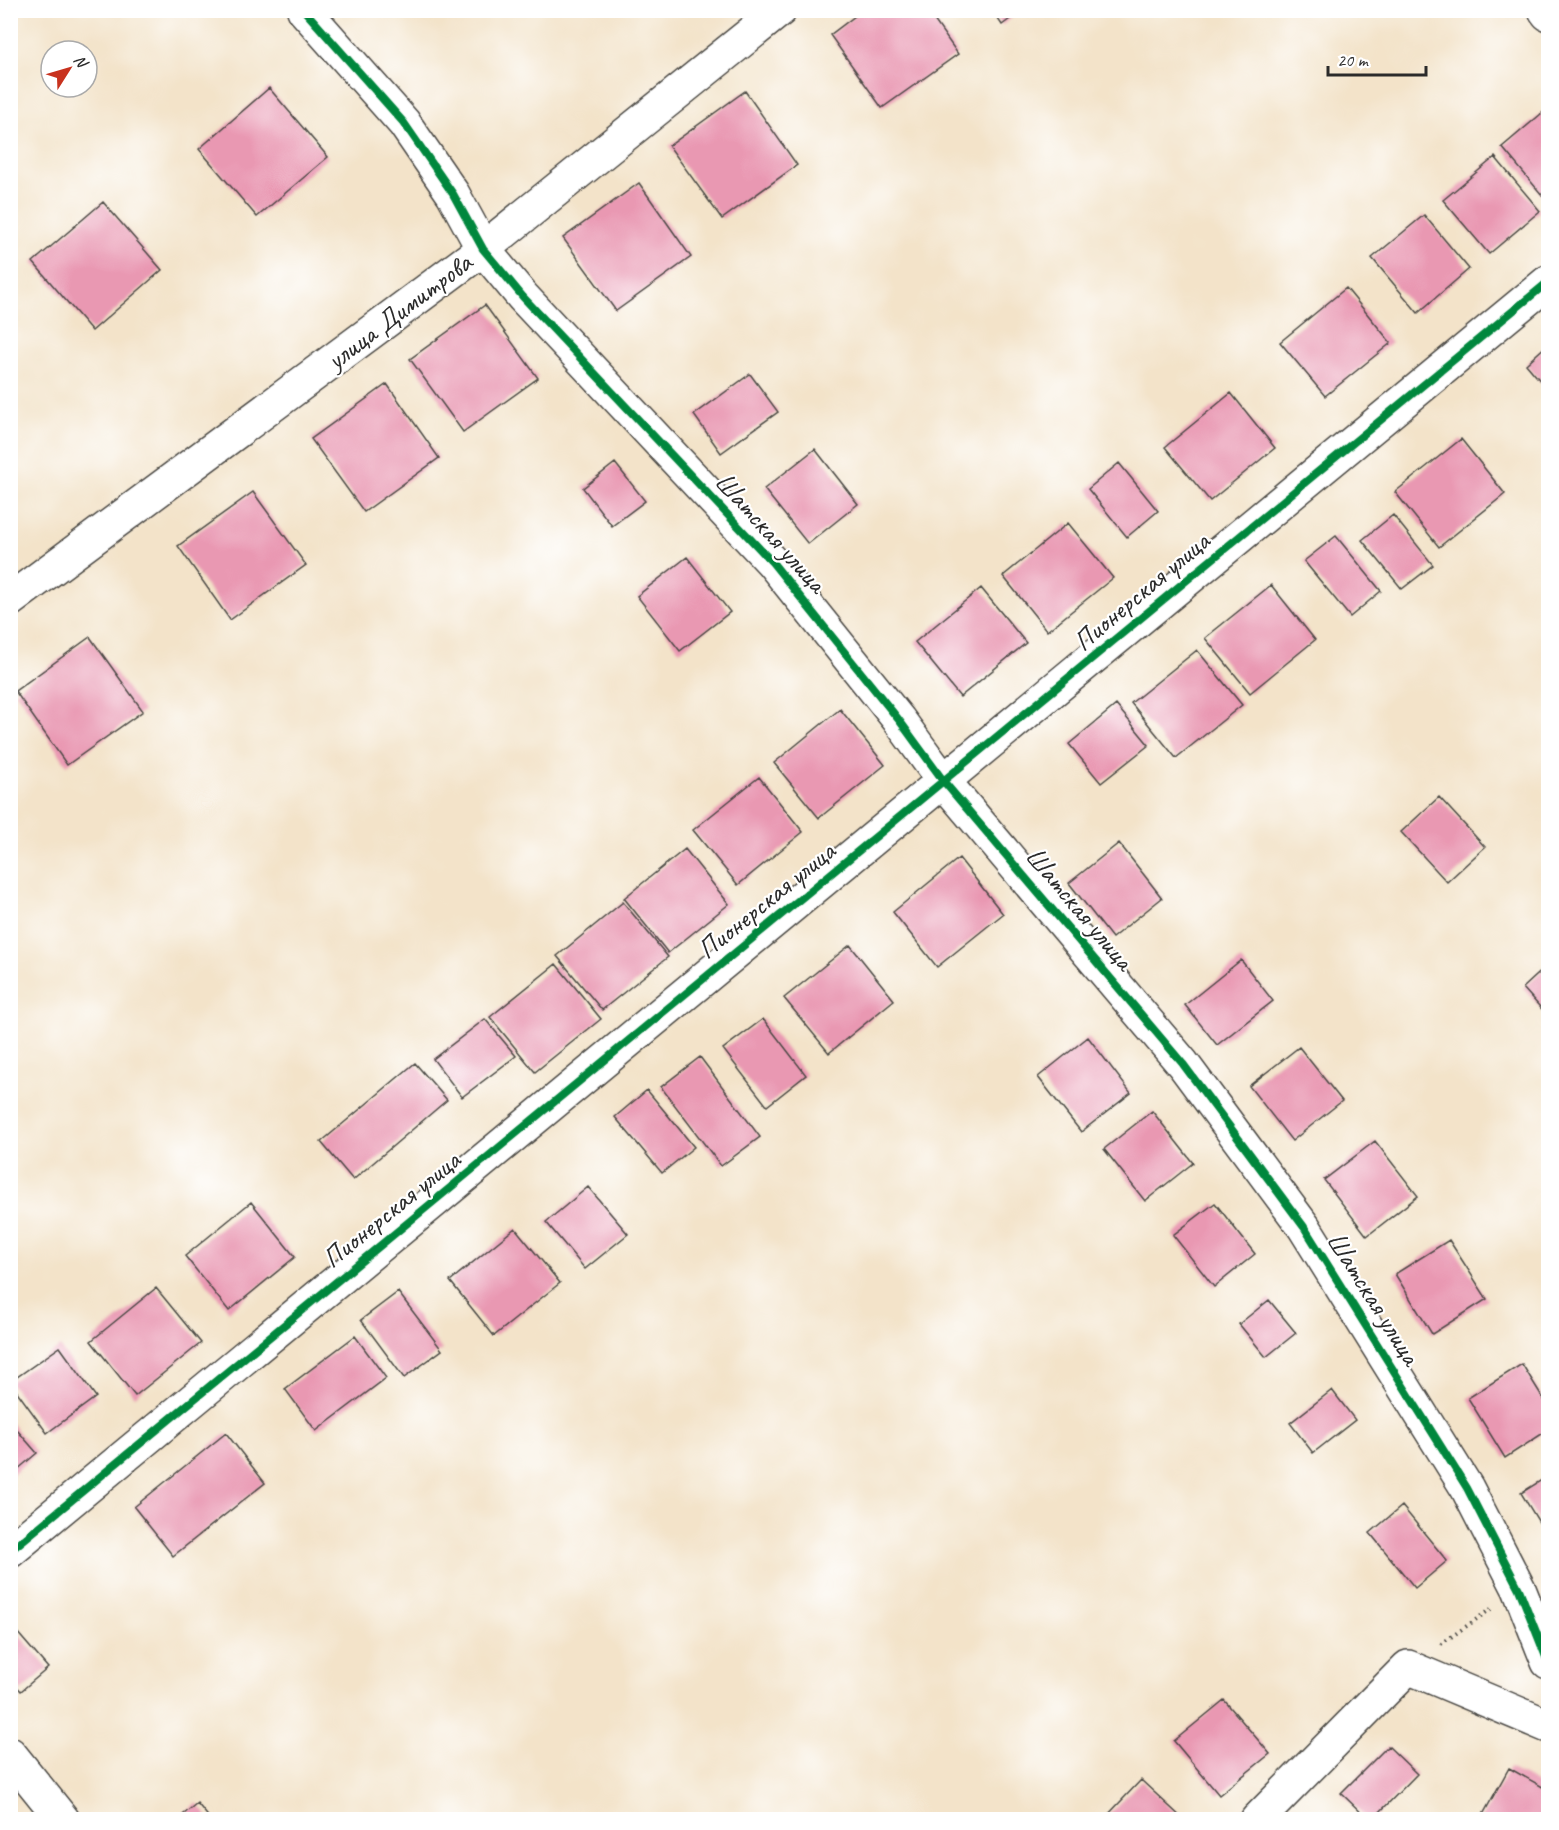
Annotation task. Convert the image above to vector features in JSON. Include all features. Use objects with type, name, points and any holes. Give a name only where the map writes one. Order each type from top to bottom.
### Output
[{"type":"street","name":"Шатская улица","points":[[304,10],[404,123],[453,194],[483,249],[524,297],[771,562],[899,720],[945,783],[1183,1064],[1304,1227],[1467,1488],[1519,1589],[1548,1658]]},
{"type":"street","name":"улица Димитрова","points":[[10,600],[483,249],[780,10]]},
{"type":"street","points":[[1545,10],[1548,14]]},
{"type":"street","name":"Пионерская улица","points":[[10,1551],[945,783],[1548,282]]},
{"type":"street","points":[[1257,1820],[1408,1667],[1548,1726]]},
{"type":"street","points":[[10,1754],[63,1820]]},
{"type":"path","points":[[1408,1667],[1519,1589]]},
{"type":"building","points":[[863,10],[927,10],[958,54],[882,108],[830,35]]},
{"type":"building","points":[[992,10],[1022,10],[1002,25]]},
{"type":"building","points":[[269,88],[328,157],[257,217],[199,149]]},
{"type":"building","points":[[745,91],[797,165],[722,219],[669,146]]},
{"type":"building","points":[[1548,108],[1548,200],[1547,201],[1502,147]]},
{"type":"building","points":[[1495,157],[1540,211],[1489,254],[1443,200]]},
{"type":"building","points":[[639,183],[691,257],[616,311],[563,238]]},
{"type":"building","points":[[103,202],[162,270],[92,331],[33,262]]},
{"type":"building","points":[[1424,215],[1469,269],[1418,313],[1372,258]]},
{"type":"building","points":[[1346,288],[1391,343],[1325,396],[1280,342]]},
{"type":"building","points":[[485,305],[538,378],[463,432],[410,359]]},
{"type":"building","points":[[1548,344],[1548,390],[1526,364]]},
{"type":"building","points":[[750,374],[778,412],[721,453],[694,415]]},
{"type":"building","points":[[387,384],[439,458],[364,512],[311,439]]},
{"type":"building","points":[[1231,393],[1275,448],[1210,501],[1165,447]]},
{"type":"building","points":[[1461,439],[1505,494],[1439,547],[1395,492]]},
{"type":"building","points":[[815,449],[858,504],[808,544],[764,489]]},
{"type":"building","points":[[615,463],[645,501],[612,526],[583,488]]},
{"type":"building","points":[[1119,463],[1158,511],[1127,537],[1088,489]]},
{"type":"building","points":[[253,492],[306,565],[230,620],[178,546]]},
{"type":"building","points":[[1393,515],[1433,565],[1402,589],[1362,540]]},
{"type":"building","points":[[1068,523],[1113,578],[1047,631],[1003,576]]},
{"type":"building","points":[[1336,536],[1381,591],[1350,617],[1304,561]]},
{"type":"building","points":[[687,557],[730,612],[680,651],[637,596]]},
{"type":"building","points":[[1271,585],[1315,640],[1250,693],[1205,638]]},
{"type":"building","points":[[981,588],[1026,643],[960,697],[915,642]]},
{"type":"building","points":[[90,637],[143,711],[67,765],[15,691]]},
{"type":"building","points":[[1197,650],[1242,705],[1176,758],[1131,703]]},
{"type":"building","points":[[1116,705],[1149,745],[1101,783],[1069,744]]},
{"type":"building","points":[[840,709],[885,765],[819,818],[774,763]]},
{"type":"building","points":[[759,777],[803,832],[738,885],[693,830]]},
{"type":"building","points":[[1439,797],[1485,847],[1447,882],[1401,832]]},
{"type":"building","points":[[1119,843],[1162,898],[1112,938],[1069,883]]},
{"type":"building","points":[[685,849],[729,904],[668,953],[624,898]]},
{"type":"building","points":[[959,858],[1003,914],[937,967],[893,912]]},
{"type":"building","points":[[623,902],[668,957],[602,1010],[557,956]]},
{"type":"building","points":[[850,945],[894,1000],[829,1053],[784,998]]},
{"type":"building","points":[[1241,960],[1273,1001],[1217,1045],[1185,1005]]},
{"type":"building","points":[[556,964],[601,1019],[535,1072],[490,1017]]},
{"type":"building","points":[[1548,965],[1548,1016],[1523,988]]},
{"type":"building","points":[[485,1019],[516,1056],[462,1097],[433,1059]]},
{"type":"building","points":[[763,1019],[806,1075],[767,1106],[723,1049]]},
{"type":"building","points":[[1088,1037],[1131,1093],[1081,1132],[1038,1077]]},
{"type":"building","points":[[1299,1047],[1342,1101],[1292,1141],[1249,1086]]},
{"type":"building","points":[[700,1057],[760,1137],[721,1166],[661,1087]]},
{"type":"building","points":[[415,1063],[447,1100],[353,1180],[321,1142]]},
{"type":"building","points":[[647,1090],[694,1147],[662,1173],[615,1117]]},
{"type":"building","points":[[1152,1111],[1193,1163],[1145,1201],[1104,1149]]},
{"type":"building","points":[[1375,1141],[1418,1196],[1367,1236],[1324,1180]]},
{"type":"building","points":[[588,1187],[628,1234],[585,1269],[546,1222]]},
{"type":"building","points":[[251,1202],[295,1257],[229,1311],[185,1256]]},
{"type":"building","points":[[1215,1203],[1255,1254],[1214,1287],[1173,1235]]},
{"type":"building","points":[[515,1228],[560,1283],[494,1336],[450,1281]]},
{"type":"building","points":[[1449,1240],[1487,1299],[1432,1334],[1395,1274]]},
{"type":"building","points":[[156,1288],[201,1343],[135,1396],[91,1341]]},
{"type":"building","points":[[398,1292],[442,1350],[404,1378],[361,1320]]},
{"type":"building","points":[[1269,1300],[1296,1333],[1266,1357],[1239,1324]]},
{"type":"building","points":[[355,1336],[386,1378],[316,1431],[285,1389]]},
{"type":"building","points":[[60,1347],[96,1397],[47,1433],[10,1382]]},
{"type":"building","points":[[1522,1364],[1548,1406],[1548,1430],[1505,1458],[1468,1398]]},
{"type":"building","points":[[1332,1390],[1355,1420],[1313,1453],[1290,1423]]},
{"type":"building","points":[[10,1422],[37,1453],[10,1476]]},
{"type":"building","points":[[226,1433],[265,1483],[173,1556],[134,1507]]},
{"type":"building","points":[[1548,1476],[1548,1537],[1521,1493]]},
{"type":"building","points":[[1402,1506],[1447,1561],[1415,1588],[1370,1533]]},
{"type":"building","points":[[10,1624],[48,1668],[21,1691],[10,1679]]},
{"type":"building","points":[[1224,1700],[1270,1754],[1219,1795],[1174,1741]]},
{"type":"building","points":[[1388,1746],[1417,1774],[1372,1820],[1369,1820],[1341,1793]]},
{"type":"building","points":[[1509,1768],[1548,1790],[1548,1820],[1480,1820]]},
{"type":"building","points":[[1141,1780],[1184,1820],[1103,1820]]},
{"type":"building","points":[[197,1803],[211,1820],[177,1820]]},
{"type":"cycle path","points":[[304,10],[404,123],[453,194],[483,249],[523,297],[772,562],[899,720],[945,783],[1183,1064],[1304,1227],[1467,1488],[1519,1589],[1548,1662]]},
{"type":"cycle path","points":[[10,1551],[1548,282]]}]
